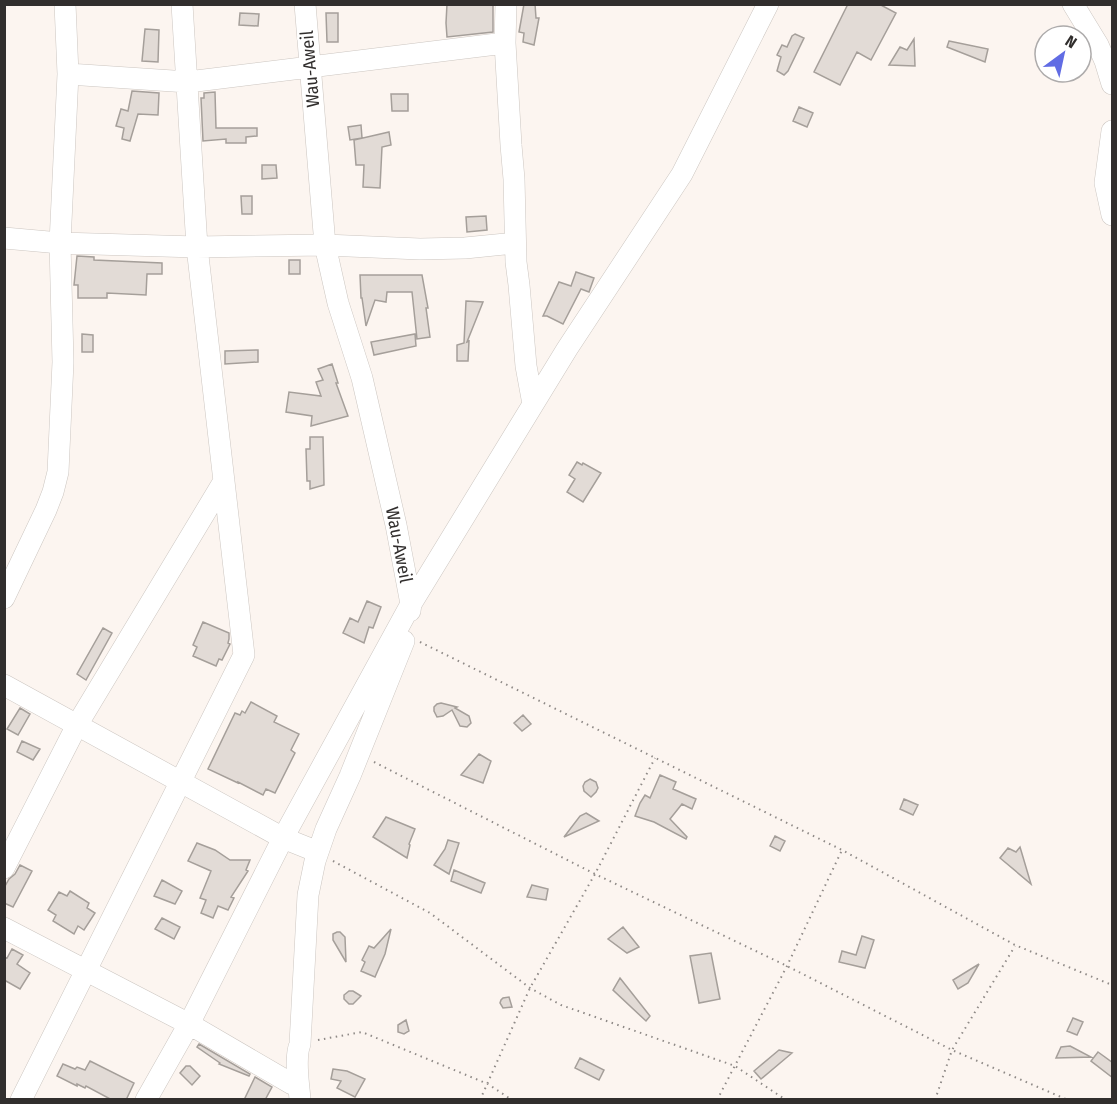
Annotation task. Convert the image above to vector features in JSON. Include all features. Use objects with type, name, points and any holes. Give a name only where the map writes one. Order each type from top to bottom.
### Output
[{"type":"street","points":[[4,598],[46,510],[58,472],[63,362],[60,243],[68,74],[65,4]]},
{"type":"street","points":[[21,1100],[244,655],[197,247],[182,4]]},
{"type":"street","name":"Wau-Aweil","points":[[294,1089],[300,1044],[308,895],[315,861],[326,829],[407,635],[411,604],[396,525],[362,378],[338,303],[325,245],[305,4]]},
{"type":"street","points":[[506,4],[505,44],[514,178],[516,262],[526,366],[533,404]]},
{"type":"street","points":[[146,1100],[189,1024],[283,838],[411,604],[567,349],[682,174],[768,4]]},
{"type":"street","points":[[1072,4],[1098,45],[1113,84]]},
{"type":"street","points":[[68,74],[188,82],[505,44]]},
{"type":"street","points":[[1113,130],[1105,183],[1113,215]]},
{"type":"street","points":[[4,238],[60,243],[197,247],[325,245],[439,249],[515,243]]},
{"type":"street","points":[[4,868],[77,725],[224,481]]},
{"type":"street","points":[[4,685],[283,838],[318,852]]},
{"type":"street","points":[[4,928],[189,1024],[294,1089]]},
{"type":"path","points":[[407,635],[842,850],[1015,945],[1113,985]]},
{"type":"path","points":[[358,754],[952,1050],[1068,1100]]},
{"type":"path","points":[[480,1100],[530,988],[595,874],[655,758]]},
{"type":"path","points":[[717,1100],[787,966],[842,850]]},
{"type":"path","points":[[318,852],[430,913],[530,988],[561,1005],[735,1066],[786,1100]]},
{"type":"path","points":[[935,1100],[952,1050],[1015,945]]},
{"type":"path","points":[[300,1044],[362,1032],[488,1084],[512,1100]]},
{"type":"building","points":[[447,4],[493,4],[493,32],[447,37]]},
{"type":"building","points":[[524,4],[535,4],[536,18],[539,18],[534,45],[523,42],[524,33],[519,32]]},
{"type":"building","points":[[848,4],[879,4],[896,13],[871,60],[857,52],[840,85],[814,72]]},
{"type":"building","points":[[240,13],[259,14],[258,26],[239,25]]},
{"type":"building","points":[[326,13],[338,13],[338,42],[327,42]]},
{"type":"building","points":[[145,29],[159,30],[158,62],[142,61]]},
{"type":"building","points":[[795,34],[804,38],[784,75],[777,71],[781,57],[777,55],[782,45],[787,47]]},
{"type":"building","points":[[914,39],[915,66],[889,65],[900,47],[907,50]]},
{"type":"building","points":[[949,41],[988,49],[985,62],[947,47]]},
{"type":"building","points":[[132,91],[159,93],[158,115],[138,114],[130,141],[122,139],[124,128],[116,126],[121,109],[128,111]]},
{"type":"building","points":[[215,92],[216,128],[257,128],[257,136],[246,137],[246,143],[226,143],[226,139],[203,141],[201,98],[204,98],[204,93]]},
{"type":"building","points":[[391,94],[408,94],[408,111],[392,111]]},
{"type":"building","points":[[799,107],[813,113],[807,127],[793,121]]},
{"type":"building","points":[[361,125],[362,138],[350,140],[348,127]]},
{"type":"building","points":[[389,132],[391,145],[382,147],[380,188],[363,187],[364,165],[356,165],[354,140]]},
{"type":"building","points":[[262,165],[276,165],[277,178],[262,179]]},
{"type":"building","points":[[241,196],[252,196],[252,214],[242,214]]},
{"type":"building","points":[[486,216],[487,230],[467,232],[466,217]]},
{"type":"building","points":[[77,256],[94,257],[94,260],[162,263],[162,274],[147,274],[146,295],[107,293],[107,298],[78,298],[78,285],[74,285]]},
{"type":"building","points":[[289,260],[300,260],[300,274],[289,274]]},
{"type":"building","points":[[576,272],[594,278],[589,292],[581,289],[563,324],[543,316],[559,282],[571,286]]},
{"type":"building","points":[[360,275],[422,275],[430,337],[417,339],[412,292],[387,292],[386,302],[375,300],[366,326]]},
{"type":"building","points":[[466,301],[483,302],[467,342],[469,341],[468,361],[457,361],[457,345],[464,343]]},
{"type":"building","points":[[82,334],[93,335],[93,352],[82,352]]},
{"type":"building","points":[[415,334],[416,346],[374,355],[371,342]]},
{"type":"building","points":[[258,350],[258,362],[225,364],[225,351]]},
{"type":"building","points":[[332,364],[348,416],[311,426],[312,416],[286,412],[289,392],[321,396],[316,382],[323,380],[318,369]]},
{"type":"building","points":[[310,437],[323,437],[324,485],[310,489],[310,481],[307,481],[306,449],[310,449]]},
{"type":"building","points":[[577,462],[601,473],[583,502],[567,492],[575,479],[569,475]]},
{"type":"building","points":[[367,601],[381,607],[373,628],[369,627],[364,643],[343,633],[350,618],[358,622]]},
{"type":"building","points":[[203,622],[229,633],[228,643],[230,644],[222,660],[219,659],[216,666],[193,656],[197,647],[193,645]]},
{"type":"building","points":[[103,628],[112,633],[86,680],[77,674]]},
{"type":"building","points":[[251,702],[277,716],[274,722],[299,734],[291,750],[295,753],[275,793],[266,789],[263,795],[208,769],[235,713],[240,715],[242,711],[245,713]]},
{"type":"building","points":[[441,703],[457,707],[455,708],[469,716],[471,723],[467,727],[460,726],[452,710],[437,717],[434,707]]},
{"type":"building","points":[[20,708],[30,714],[18,735],[7,729]]},
{"type":"building","points":[[523,715],[531,724],[522,731],[514,723]]},
{"type":"building","points":[[22,741],[40,749],[33,760],[17,752]]},
{"type":"building","points":[[479,754],[491,761],[483,783],[461,775]]},
{"type":"building","points":[[660,775],[676,782],[673,789],[696,799],[692,809],[682,804],[670,819],[687,837],[686,839],[654,822],[635,816],[645,795],[650,798]]},
{"type":"building","points":[[590,779],[596,782],[598,788],[591,797],[584,791],[583,786]]},
{"type":"building","points":[[904,799],[918,805],[913,815],[900,809]]},
{"type":"building","points":[[586,813],[599,821],[564,837],[580,816]]},
{"type":"building","points":[[386,817],[415,829],[407,858],[373,837]]},
{"type":"building","points":[[775,836],[785,841],[780,851],[770,846]]},
{"type":"building","points":[[448,840],[459,843],[449,874],[434,865]]},
{"type":"building","points":[[197,843],[215,850],[230,860],[250,860],[246,870],[248,871],[231,897],[234,898],[228,910],[218,906],[213,918],[201,913],[206,900],[200,898],[211,871],[188,861]]},
{"type":"building","points":[[1020,847],[1031,884],[1000,858],[1008,848],[1016,852]]},
{"type":"building","points":[[20,865],[32,871],[13,907],[4,903],[4,888]]},
{"type":"building","points":[[454,870],[485,883],[481,893],[451,881]]},
{"type":"building","points":[[162,880],[182,891],[175,904],[154,896]]},
{"type":"building","points":[[532,885],[548,889],[546,900],[527,897]]},
{"type":"building","points":[[70,891],[89,903],[87,908],[95,913],[84,930],[78,926],[74,934],[53,921],[56,915],[48,910],[59,892],[67,896]]},
{"type":"building","points":[[162,918],[180,927],[174,939],[155,929]]},
{"type":"building","points":[[623,927],[639,947],[627,953],[608,939]]},
{"type":"building","points":[[391,929],[385,954],[375,977],[361,971],[365,962],[362,960],[369,946],[374,948]]},
{"type":"building","points":[[337,932],[345,937],[346,962],[333,940],[333,934]]},
{"type":"building","points":[[862,936],[874,940],[865,968],[839,962],[842,951],[856,955]]},
{"type":"building","points":[[12,949],[23,955],[17,964],[30,973],[20,989],[6,981],[4,983],[4,957],[7,958]]},
{"type":"building","points":[[711,953],[720,999],[699,1003],[690,956]]},
{"type":"building","points":[[979,964],[968,983],[958,989],[953,980]]},
{"type":"building","points":[[620,978],[650,1016],[646,1021],[613,990]]},
{"type":"building","points":[[349,991],[361,996],[353,1004],[349,1004],[344,999],[344,995]]},
{"type":"building","points":[[509,997],[512,1007],[503,1008],[501,1000]]},
{"type":"building","points":[[1073,1018],[1083,1022],[1077,1035],[1067,1031]]},
{"type":"building","points":[[406,1020],[409,1031],[404,1034],[398,1032],[398,1025]]},
{"type":"building","points":[[199,1044],[250,1074],[249,1076],[219,1064],[197,1047]]},
{"type":"building","points":[[1070,1046],[1091,1057],[1056,1058],[1061,1047]]},
{"type":"building","points":[[779,1050],[792,1053],[761,1079],[754,1071]]},
{"type":"building","points":[[1098,1052],[1113,1063],[1113,1078],[1091,1061]]},
{"type":"building","points":[[580,1058],[604,1070],[599,1080],[575,1068]]},
{"type":"building","points":[[90,1061],[134,1083],[126,1100],[112,1100],[86,1086],[85,1088],[77,1084],[77,1086],[57,1076],[63,1064],[85,1070]]},
{"type":"building","points":[[186,1066],[190,1066],[200,1076],[192,1085],[180,1073]]},
{"type":"building","points":[[333,1069],[347,1071],[365,1079],[355,1097],[337,1088],[341,1081],[331,1079]]},
{"type":"building","points":[[255,1077],[272,1087],[265,1100],[244,1100]]}]
